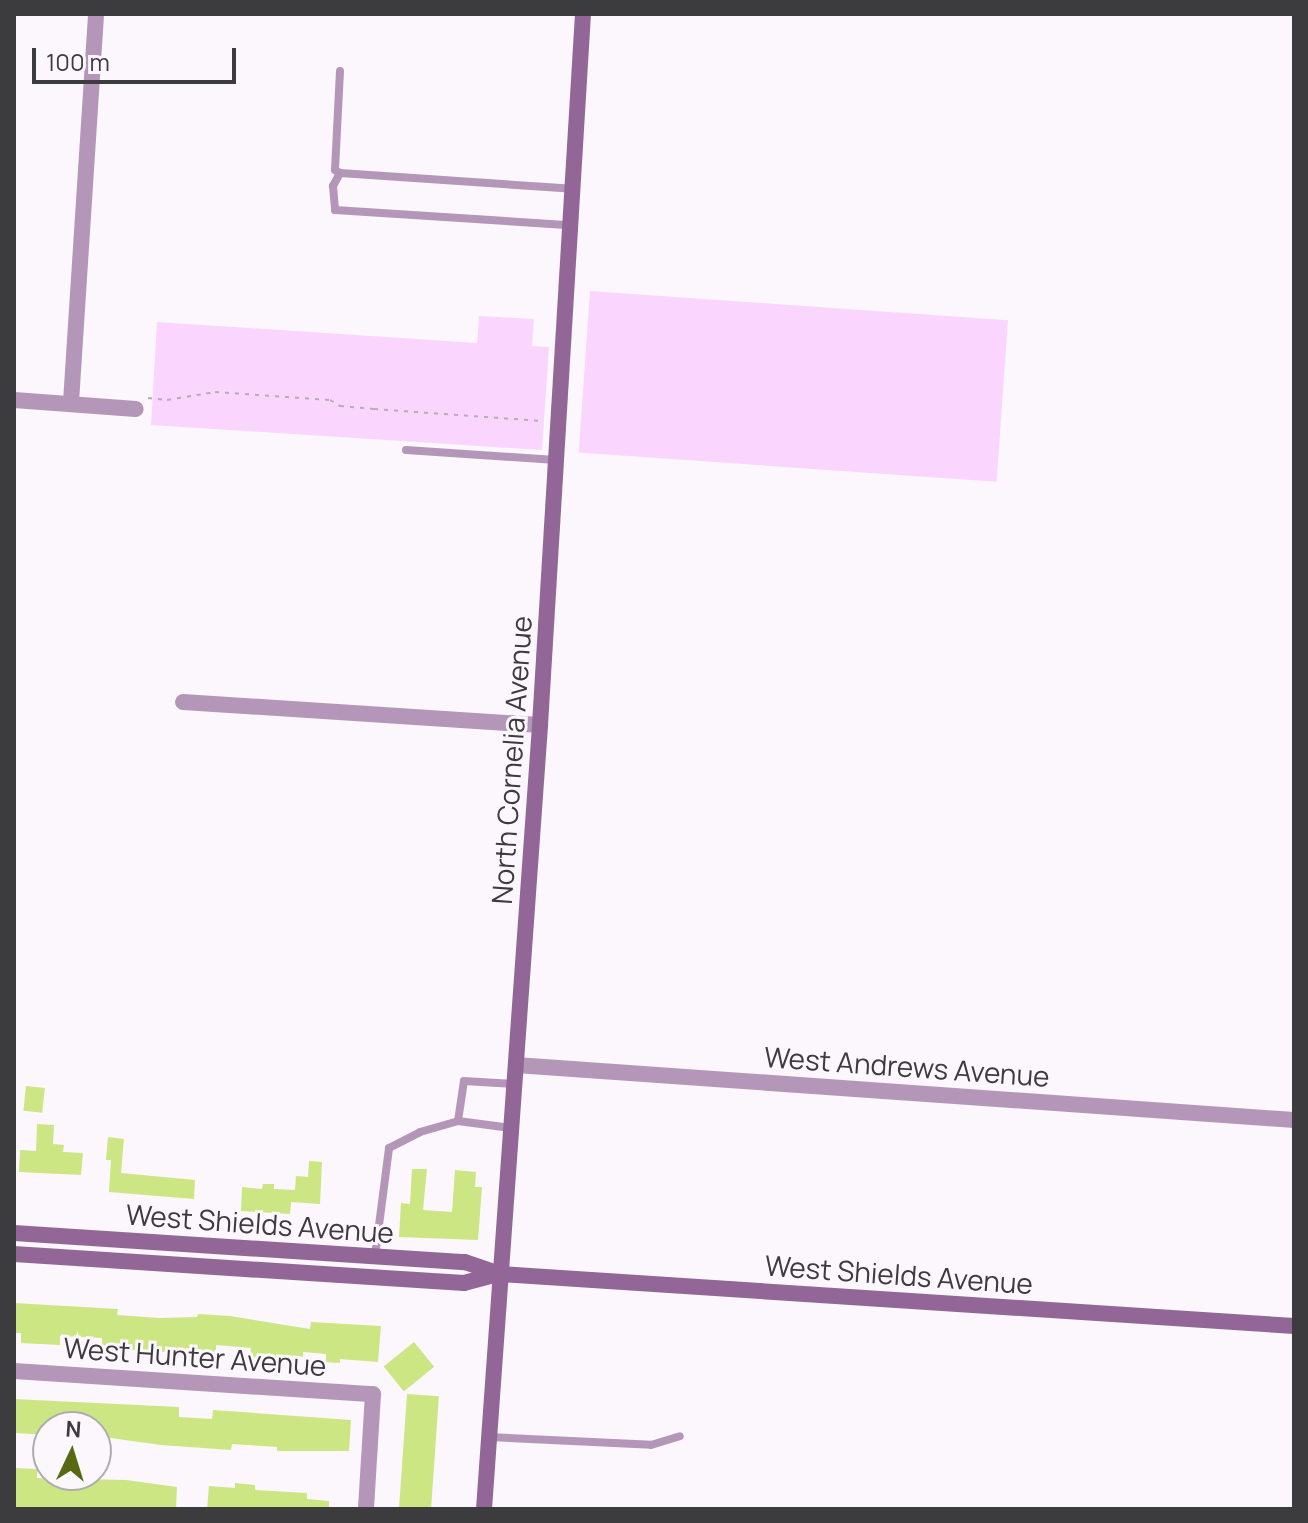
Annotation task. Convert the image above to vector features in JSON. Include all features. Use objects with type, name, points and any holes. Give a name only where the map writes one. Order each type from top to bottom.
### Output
[{"type":"street","points":[[71,402],[96,14]]},
{"type":"street","name":"North Cornelia Avenue","points":[[484,1509],[540,725],[583,14]]},
{"type":"street","points":[[14,400],[136,409]]},
{"type":"street","points":[[183,702],[540,725]]},
{"type":"street","name":"West Andrews Avenue","points":[[516,1065],[1294,1120]]},
{"type":"street","name":"West Shields Avenue","points":[[14,1233],[465,1262],[500,1274],[1294,1326]]},
{"type":"street","name":"West Shields Avenue","points":[[14,1254],[464,1283],[500,1274]]},
{"type":"street","name":"West Hunter Avenue","points":[[14,1371],[373,1394],[366,1509]]},
{"type":"lane","points":[[340,71],[335,170],[340,173],[572,190]]},
{"type":"lane","points":[[340,173],[333,186],[335,210],[570,225]]},
{"type":"lane","points":[[406,450],[556,460]]},
{"type":"lane","points":[[458,1121],[464,1081],[515,1084]]},
{"type":"lane","points":[[375,1256],[389,1148],[420,1132],[458,1121],[511,1128]]},
{"type":"lane","points":[[489,1437],[651,1445],[680,1436]]},
{"type":"path","points":[[136,409],[146,397],[167,400],[215,392],[330,400],[340,406],[374,409],[559,422]]},
{"type":"shaded area","points":[[590,291],[1008,320],[997,482],[579,453]]},
{"type":"shaded area","points":[[479,316],[534,319],[532,346],[549,347],[542,450],[151,425],[157,322],[477,343]]},
{"type":"building","points":[[26,1086],[45,1088],[42,1113],[23,1111]]},
{"type":"building","points":[[37,1124],[54,1125],[53,1144],[64,1145],[63,1152],[83,1153],[81,1175],[19,1172],[20,1150],[36,1151]]},
{"type":"building","points":[[108,1137],[124,1139],[121,1173],[195,1180],[194,1199],[109,1192],[111,1160],[106,1160]]},
{"type":"building","points":[[309,1161],[322,1162],[320,1204],[291,1202],[290,1214],[241,1211],[242,1187],[262,1189],[263,1184],[274,1184],[274,1189],[295,1190],[296,1176],[308,1177]]},
{"type":"building","points":[[412,1169],[427,1169],[423,1210],[452,1212],[455,1170],[476,1172],[475,1187],[482,1187],[478,1240],[399,1237],[401,1203],[410,1204]]},
{"type":"building","points":[[14,1303],[118,1309],[117,1315],[160,1318],[197,1317],[198,1314],[230,1316],[310,1329],[311,1322],[381,1326],[378,1362],[340,1359],[340,1363],[326,1362],[326,1354],[303,1352],[303,1357],[284,1355],[284,1360],[250,1357],[251,1348],[216,1345],[216,1355],[102,1348],[102,1338],[60,1336],[60,1345],[21,1343],[21,1333],[14,1333]]},
{"type":"building","points":[[414,1342],[434,1367],[404,1391],[384,1367]]},
{"type":"building","points":[[407,1394],[439,1396],[431,1509],[399,1509]]},
{"type":"building","points":[[14,1399],[179,1407],[179,1417],[212,1419],[213,1410],[351,1420],[349,1451],[277,1451],[277,1447],[232,1444],[231,1450],[112,1438],[112,1411],[32,1411],[32,1434],[16,1433]]},
{"type":"building","points":[[14,1468],[32,1469],[32,1491],[112,1491],[112,1480],[177,1487],[176,1509],[14,1508]]},
{"type":"building","points":[[235,1483],[255,1485],[255,1490],[307,1493],[307,1499],[329,1501],[329,1509],[207,1509],[209,1486],[235,1488]]}]
